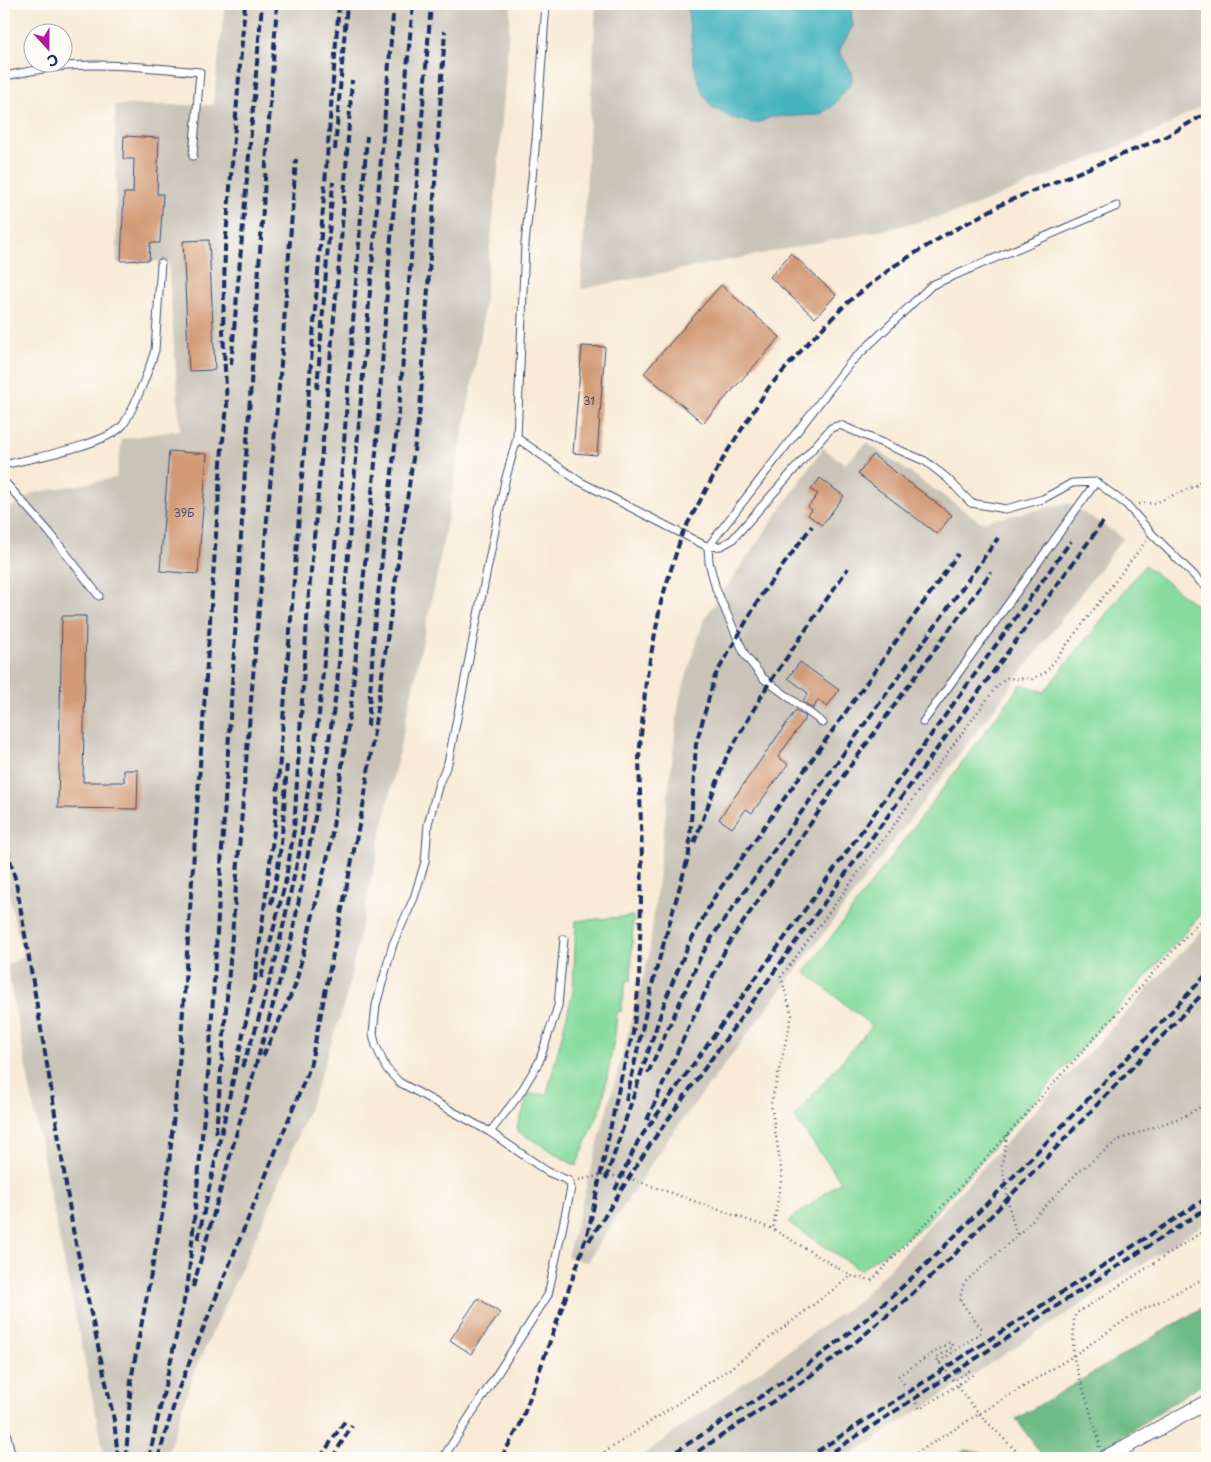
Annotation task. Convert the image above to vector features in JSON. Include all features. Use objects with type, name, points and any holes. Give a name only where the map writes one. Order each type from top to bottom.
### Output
[{"type":"street","points":[[1102,1455],[1207,1402]]},
{"type":"lane","points":[[442,1458],[548,1295],[571,1188],[569,1181],[548,1172],[490,1132],[399,1082],[386,1068],[376,1046],[374,1034],[376,1005],[393,944],[414,898],[425,862],[428,824],[439,783],[448,763],[505,481],[517,438],[525,244],[536,140],[546,4]]},
{"type":"lane","points":[[4,76],[57,67],[95,66],[131,66],[200,72],[194,156]]},
{"type":"lane","points":[[823,723],[763,678],[745,655],[716,589],[709,562],[708,547],[850,363],[932,285],[1117,206]]},
{"type":"lane","points":[[4,465],[99,440],[122,425],[132,407],[155,350],[161,263]]},
{"type":"lane","points":[[517,438],[579,480],[708,547],[721,546],[732,540],[831,428],[840,425],[925,460],[947,478],[971,503],[1006,509],[1043,499],[1072,482],[1096,482],[1127,506],[1152,534],[1207,588]]},
{"type":"lane","points":[[4,481],[50,533],[99,596]]},
{"type":"lane","points":[[923,722],[1096,482]]},
{"type":"lane","points":[[490,1132],[519,1095],[539,1062],[558,1006],[564,939]]},
{"type":"lane","points":[[4,1423],[12,1458]]},
{"type":"path","points":[[1127,506],[1154,502],[1198,485],[1207,472]]},
{"type":"path","points":[[773,1229],[782,1175],[771,1104],[792,1015],[781,977],[997,686],[1007,678],[1032,679],[1046,672],[1152,534]]},
{"type":"path","points":[[569,1181],[600,1176],[621,1176],[773,1229],[851,1276],[872,1280],[1207,913]]},
{"type":"path","points":[[939,1362],[980,1333],[981,1328],[960,1298],[964,1283],[1017,1236],[1076,1174],[1118,1140],[1185,1116],[1207,1103]]},
{"type":"path","points":[[1007,1134],[1002,1165],[1010,1212],[1017,1236]]},
{"type":"path","points":[[1102,1455],[1072,1356],[1072,1323],[1077,1313],[1207,1229]]},
{"type":"path","points":[[596,1458],[728,1370],[851,1276]]},
{"type":"path","points":[[908,1458],[1072,1356],[1130,1316],[1207,1277]]},
{"type":"path","points":[[904,1384],[898,1376],[950,1342],[953,1347],[936,1358],[954,1381],[969,1371],[972,1375],[920,1409],[916,1403]]},
{"type":"path","points":[[957,1385],[980,1414],[1023,1458]]},
{"type":"shaded area","points":[[225,4],[511,4],[498,172],[481,335],[437,575],[345,1002],[311,1103],[272,1201],[195,1370],[166,1458],[105,1458],[51,1199],[7,966],[23,956],[4,874],[4,512],[33,493],[116,478],[122,439],[180,430],[168,261],[117,263],[115,105],[213,105]]},
{"type":"shaded area","points":[[596,4],[1207,4],[1207,103],[1159,130],[965,210],[898,227],[581,289]]},
{"type":"shaded area","points":[[867,443],[981,522],[1069,503],[1123,538],[665,1143],[587,1262],[567,1257],[649,956],[679,701],[704,619],[823,448],[845,464]]},
{"type":"shaded area","points":[[1207,925],[1207,1222],[846,1458],[638,1458],[861,1299]]},
{"type":"green space","points":[[1145,565],[1207,614],[1207,908],[922,1227],[860,1270],[788,1222],[841,1181],[794,1117],[872,1026],[805,972],[1021,684],[1044,692]]},
{"type":"green space","points":[[633,916],[631,980],[626,981],[621,1011],[617,1012],[615,1035],[602,1105],[576,1166],[516,1130],[529,1094],[547,1094],[573,992],[576,921]]},
{"type":"green space","points":[[1207,1305],[1207,1380],[1090,1458],[1044,1458],[1016,1419]]},
{"type":"green space","points":[[965,1450],[992,1455],[995,1458],[951,1458]]},
{"type":"water","points":[[687,4],[850,4],[853,26],[839,51],[852,72],[852,81],[833,106],[819,115],[771,117],[753,123],[732,118],[712,107],[703,94],[694,66]]},
{"type":"building","points":[[124,136],[159,138],[157,194],[163,194],[160,243],[150,243],[149,260],[121,261],[124,193],[133,193],[134,159],[123,159]]},
{"type":"building","points":[[209,240],[215,370],[189,371],[183,241]]},
{"type":"building","points":[[791,253],[836,295],[815,318],[770,277]]},
{"type":"building","points":[[721,285],[780,337],[703,423],[644,373]]},
{"type":"building","points":[[582,346],[605,347],[597,455],[573,453]]},
{"type":"building","points":[[169,451],[207,454],[198,574],[160,571]]},
{"type":"building","points":[[873,455],[952,515],[937,534],[858,474]]},
{"type":"building","points":[[820,478],[844,496],[822,525],[808,515],[812,510],[808,507],[818,494],[811,490]]},
{"type":"building","points":[[62,616],[86,616],[83,782],[124,782],[124,770],[138,770],[137,809],[58,808]]},
{"type":"building","points":[[800,662],[839,690],[827,707],[818,700],[813,709],[803,701],[808,693],[788,678]]},
{"type":"building","points":[[796,710],[806,717],[778,757],[788,764],[752,813],[746,809],[732,828],[719,819]]},
{"type":"building","points":[[478,1298],[500,1313],[471,1354],[450,1340]]},
{"type":"railway","points":[[126,1458],[131,1380],[166,1194],[180,1054],[222,448],[227,407],[223,331],[225,249],[245,4]]},
{"type":"railway","points":[[231,365],[262,4]]},
{"type":"railway","points":[[149,1458],[188,1283],[209,1064],[245,471],[277,4]]},
{"type":"railway","points":[[198,1239],[255,980],[275,823],[339,4]]},
{"type":"railway","points":[[335,150],[347,4]]},
{"type":"railway","points":[[193,1287],[291,941],[327,755],[337,686],[394,4]]},
{"type":"railway","points":[[263,1056],[295,986],[330,847],[351,705],[376,453],[390,249],[413,4]]},
{"type":"railway","points":[[368,726],[374,630],[399,411],[431,4]]},
{"type":"railway","points":[[158,1458],[179,1388],[310,1067],[364,801],[420,409],[445,31]]},
{"type":"railway","points":[[261,978],[285,884],[294,830],[308,604],[341,241],[352,80]]},
{"type":"railway","points":[[501,1458],[520,1425],[578,1263],[590,1224],[621,1078],[633,1033],[639,983],[642,858],[639,758],[646,681],[661,602],[682,534],[725,455],[769,387],[847,303],[894,266],[945,235],[1006,202],[1165,137],[1207,113]]},
{"type":"railway","points":[[242,1067],[255,1031],[276,958],[299,854],[319,714],[340,495],[367,136]]},
{"type":"railway","points":[[216,1133],[255,652],[281,364],[296,159]]},
{"type":"railway","points":[[317,389],[333,182]]},
{"type":"railway","points":[[589,1241],[651,1143],[1103,522]]},
{"type":"railway","points":[[626,1101],[652,985],[689,854],[696,744],[715,676],[762,594],[812,526]]},
{"type":"railway","points":[[648,1073],[700,958],[714,934],[998,538]]},
{"type":"railway","points":[[615,1190],[638,1141],[1071,541]]},
{"type":"railway","points":[[606,1179],[666,998],[688,946],[715,896],[958,554]]},
{"type":"railway","points":[[694,843],[726,758],[766,688],[848,568]]},
{"type":"railway","points":[[647,1120],[727,946],[841,779],[991,572]]},
{"type":"railway","points":[[271,904],[280,852],[287,763]]},
{"type":"railway","points":[[4,837],[16,882],[73,1230],[114,1420],[118,1458]]},
{"type":"railway","points":[[666,1458],[801,1369],[886,1302],[926,1265],[1003,1187],[1207,974]]},
{"type":"railway","points":[[688,1458],[802,1382],[852,1345],[902,1303],[955,1254],[1207,989]]},
{"type":"railway","points":[[807,1458],[1207,1198]]},
{"type":"railway","points":[[823,1458],[1207,1208]]},
{"type":"railway","points":[[320,1458],[345,1421]]},
{"type":"railway","points":[[332,1458],[352,1426]]}]
